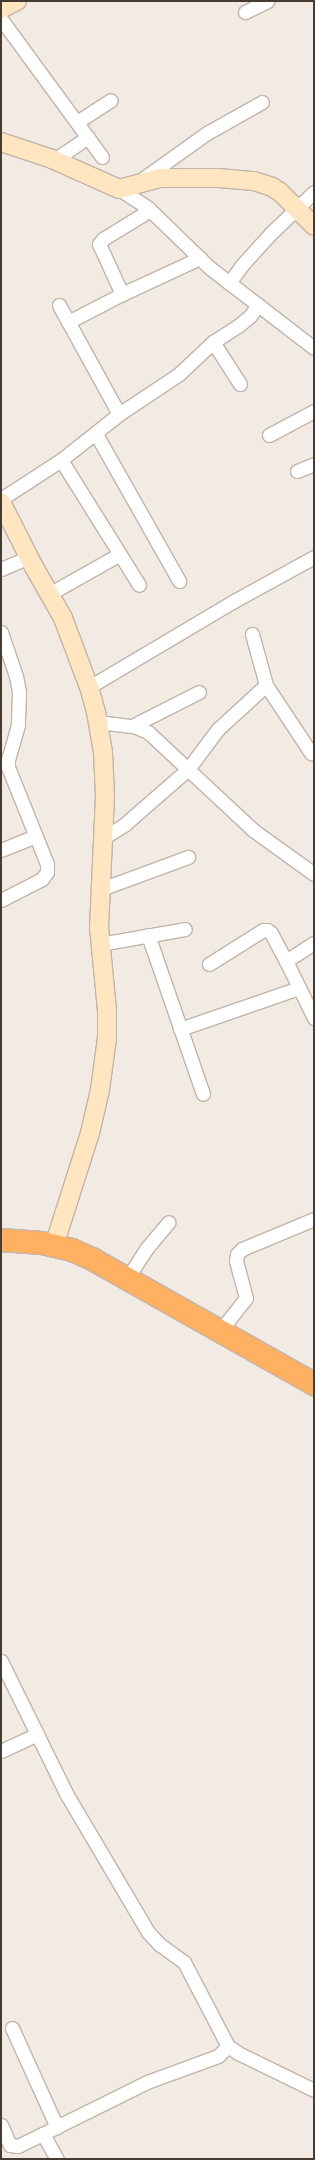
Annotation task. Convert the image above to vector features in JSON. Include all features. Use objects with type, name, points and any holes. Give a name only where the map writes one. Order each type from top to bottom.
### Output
[{"type":"highway","points":[[1,1240],[54,1246],[72,1250],[94,1260],[126,1280],[314,1384]]},
{"type":"street","points":[[1,9],[17,1]]},
{"type":"street","points":[[245,12],[268,1]]},
{"type":"street","points":[[1,19],[102,157]]},
{"type":"street","points":[[77,122],[111,100]]},
{"type":"street","points":[[120,187],[262,102]]},
{"type":"street","points":[[54,160],[88,137]]},
{"type":"street","points":[[1,142],[54,160],[120,187],[150,210],[200,258],[229,283],[314,348]]},
{"type":"street","points":[[120,187],[160,178],[218,178],[254,181],[272,186],[314,226]]},
{"type":"street","points":[[229,283],[242,265],[296,208],[314,192]]},
{"type":"street","points":[[122,294],[99,244],[103,239],[150,210]]},
{"type":"street","points":[[68,322],[122,294],[200,258]]},
{"type":"street","points":[[59,305],[119,414]]},
{"type":"street","points":[[1,499],[61,460],[96,434],[119,414],[179,374],[213,342],[238,326],[250,316],[258,305]]},
{"type":"street","points":[[213,342],[240,384]]},
{"type":"street","points":[[269,435],[314,411]]},
{"type":"street","points":[[96,434],[179,581]]},
{"type":"street","points":[[61,460],[139,585]]},
{"type":"street","points":[[297,471],[314,464]]},
{"type":"street","points":[[1,502],[29,557],[63,618],[89,687],[98,722],[102,752],[105,796],[100,944],[107,1010],[107,1038],[100,1090],[90,1133],[54,1246]]},
{"type":"street","points":[[49,594],[120,554]]},
{"type":"street","points":[[1,570],[29,557]]},
{"type":"street","points":[[89,687],[234,601],[314,557]]},
{"type":"street","points":[[1,632],[4,649],[20,692],[18,725],[8,759],[8,767],[46,864],[47,872],[42,879],[1,900]]},
{"type":"street","points":[[252,634],[266,685],[311,753]]},
{"type":"street","points":[[103,838],[126,824],[188,769],[218,730],[266,685]]},
{"type":"street","points":[[132,726],[199,692]]},
{"type":"street","points":[[98,722],[132,726],[148,732],[253,830],[314,874]]},
{"type":"street","points":[[1,850],[35,836]]},
{"type":"street","points":[[101,889],[188,857]]},
{"type":"street","points":[[100,944],[184,929]]},
{"type":"street","points":[[209,964],[263,930],[270,933],[286,961],[314,1018]]},
{"type":"street","points":[[148,935],[203,1094]]},
{"type":"street","points":[[286,961],[314,943]]},
{"type":"street","points":[[180,1029],[299,988]]},
{"type":"street","points":[[220,1331],[243,1304],[246,1298],[236,1261],[237,1254],[242,1249],[314,1219]]},
{"type":"street","points":[[126,1280],[146,1249],[169,1222]]},
{"type":"street","points":[[1,1661],[67,1795],[148,1932],[159,1944],[184,1962],[228,2046],[238,2053],[314,2090]]},
{"type":"street","points":[[1,1751],[37,1734]]},
{"type":"street","points":[[12,2028],[57,2127]]},
{"type":"street","points":[[1,2125],[10,2144],[14,2146],[43,2134],[147,2082],[218,2056],[228,2046]]},
{"type":"street","points":[[43,2134],[56,2159]]}]
